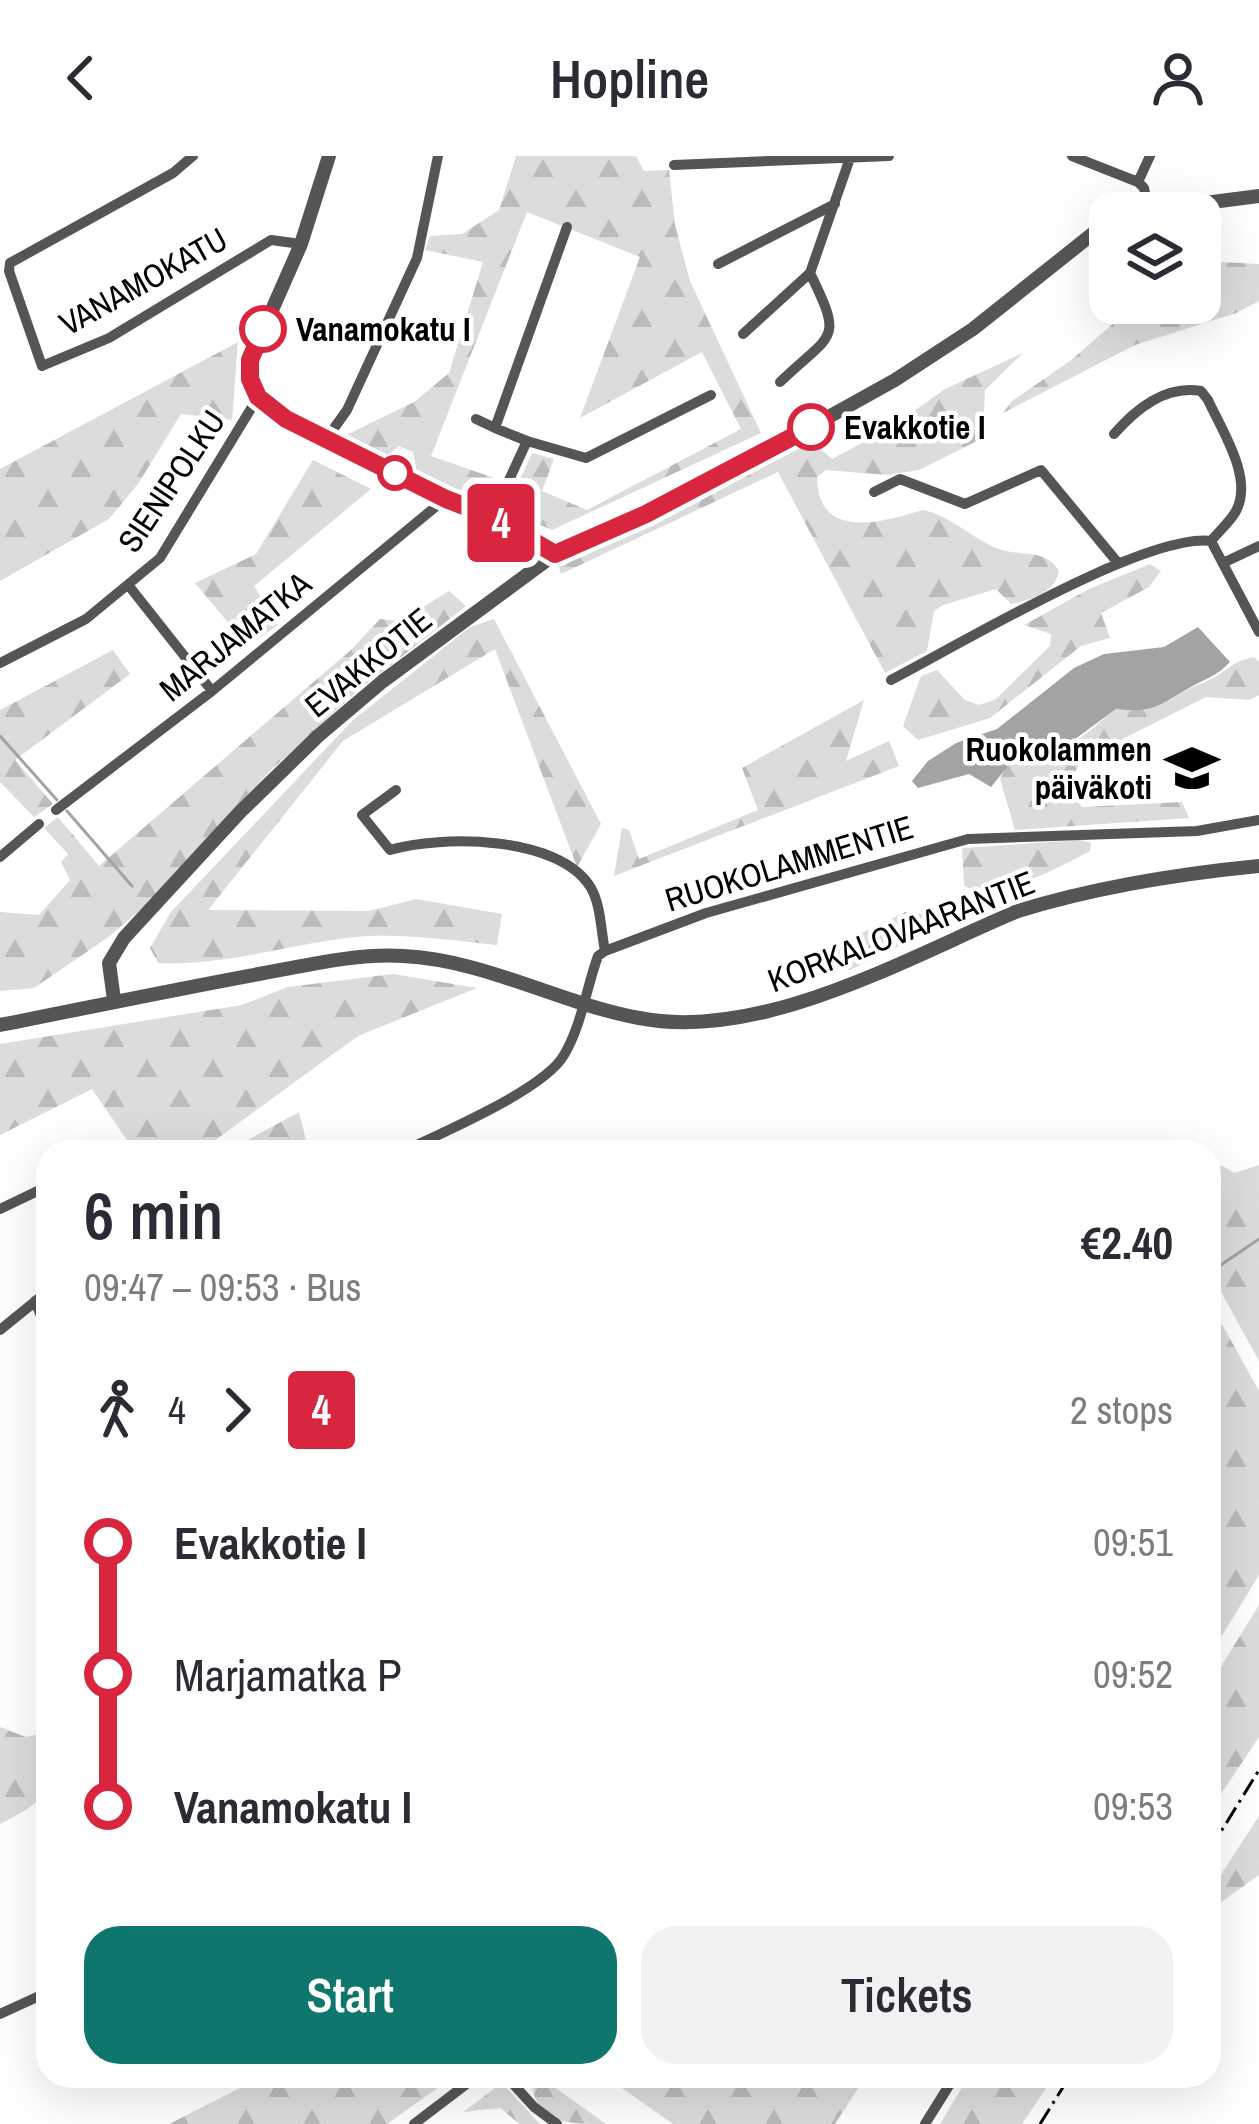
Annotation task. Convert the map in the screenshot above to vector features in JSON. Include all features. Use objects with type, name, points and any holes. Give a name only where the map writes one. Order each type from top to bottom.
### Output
[{"type":"street","name":"VANAMOKATU","points":[[193,156],[172,173],[10,263],[42,366],[109,338],[271,240],[301,244]]},
{"type":"street","points":[[329,156],[301,244],[250,360],[250,379],[258,397],[286,419],[492,517],[555,554]]},
{"type":"street","points":[[327,438],[347,410],[417,257],[438,156]]},
{"type":"street","points":[[674,166],[889,156]]},
{"type":"street","points":[[1072,156],[1138,182],[1145,192]]},
{"type":"street","points":[[1138,182],[1150,156]]},
{"type":"street","points":[[742,334],[810,273],[849,161]]},
{"type":"street","points":[[1221,200],[1259,196]]},
{"type":"street","points":[[718,264],[836,204]]},
{"type":"street","points":[[495,428],[567,227]]},
{"type":"street","name":"EVAKKOTIE","points":[[114,1000],[109,963],[124,938],[240,812],[367,695],[555,554],[717,478],[895,380],[973,329],[1089,237]]},
{"type":"street","points":[[780,382],[830,333],[833,320],[810,273]]},
{"type":"street","points":[[891,680],[1118,563],[1188,542],[1211,541],[1235,514],[1241,499],[1237,465],[1208,400],[1196,389],[1136,409],[1114,434]]},
{"type":"street","points":[[476,419],[527,441],[586,458],[711,395]]},
{"type":"street","name":"SIENIPOLKU","points":[[0,663],[60,635],[160,559],[258,397]]},
{"type":"street","points":[[492,517],[527,441]]},
{"type":"street","points":[[874,492],[900,479],[965,504],[1041,470],[1118,563]]},
{"type":"street","name":"MARJAMATKA","points":[[56,810],[212,692],[446,499]]},
{"type":"street","points":[[1211,541],[1259,632]]},
{"type":"street","points":[[1223,563],[1259,546]]},
{"type":"street","points":[[129,586],[212,692]]},
{"type":"street","points":[[396,790],[362,815],[390,850],[449,840],[511,846],[550,856],[579,874],[591,888],[604,951],[598,956],[585,1004],[561,1061],[541,1080],[425,1140]]},
{"type":"street","name":"RUOKOLAMMENTIE","points":[[604,951],[706,913],[942,846],[992,838],[1197,831],[1259,820]]},
{"type":"street","points":[[0,857],[39,824]]},
{"type":"street","name":"KORKALOVAARANTIE","points":[[0,1025],[328,962],[400,956],[476,968],[640,1018],[682,1024],[722,1022],[806,1000],[1052,901],[1125,883],[1259,866]]},
{"type":"street","points":[[0,1210],[36,1192]]},
{"type":"street","points":[[0,1330],[35,1301]]},
{"type":"street","points":[[0,2014],[36,1998]]},
{"type":"street","points":[[415,2124],[462,2088]]},
{"type":"street","points":[[517,2088],[557,2124]]},
{"type":"street","points":[[925,2124],[948,2088]]},
{"type":"green space","points":[[516,156],[636,156],[644,171],[669,170],[675,225],[690,281],[761,433],[552,530],[417,472],[413,452],[399,446],[385,457],[342,437],[414,402],[449,373],[483,262],[425,250],[430,236],[462,234],[499,210]],"holes":[[[527,212],[640,257],[580,418],[702,352],[741,429],[587,510],[542,491],[554,459],[532,453],[517,486],[431,456]]]},
{"type":"green space","points":[[1221,262],[1259,264],[1259,301],[1221,318]]},
{"type":"green space","points":[[1113,324],[1201,324],[1135,345],[1003,413],[1012,401]]},
{"type":"green space","points":[[238,342],[232,420],[181,414],[138,484],[109,519],[0,581],[0,469]]},
{"type":"green space","points":[[1023,353],[985,390],[983,438],[919,470],[887,475],[826,470],[817,477],[820,498],[840,519],[872,522],[923,510],[999,549],[1047,559],[1059,571],[1048,590],[1026,600],[1011,604],[996,589],[943,605],[934,611],[927,651],[885,673],[778,472],[561,574],[559,567],[808,438],[832,459],[890,428],[945,389]]},
{"type":"green space","points":[[313,460],[371,489],[254,586],[278,625],[248,646],[195,583],[256,554]]},
{"type":"green space","points":[[1150,564],[1161,571],[1149,587],[1101,613],[1110,638],[1081,646],[990,718],[918,740],[903,726],[921,676],[937,670],[965,700],[979,705],[996,699],[1050,646],[1051,634],[1024,625],[1089,589]]},
{"type":"green space","points":[[449,591],[466,606],[353,695],[270,771],[144,907],[34,988],[0,991],[0,912],[39,915],[70,880],[61,862],[68,854],[44,828],[58,817],[99,866],[352,649],[380,619],[400,621]]},
{"type":"green space","points":[[494,619],[601,824],[577,867],[495,649],[343,741],[208,910],[369,911],[416,899],[502,914],[497,945],[365,936],[229,959],[158,963],[150,948],[171,912],[352,721],[470,627]]},
{"type":"green space","points":[[113,650],[130,674],[15,760],[53,804],[34,817],[0,782],[0,710]]},
{"type":"green space","points":[[1254,657],[1259,662],[1259,695],[1249,700],[1206,697],[1085,758],[1073,774],[1070,790],[1082,807],[1182,802],[1189,818],[1015,830],[1000,779],[1013,759],[1028,751],[1073,742],[1116,709],[1153,707]]},
{"type":"green space","points":[[864,700],[846,761],[889,741],[899,766],[614,876],[622,828],[629,830],[639,859],[758,810],[742,768]]},
{"type":"green space","points":[[1091,843],[1090,851],[1026,881],[990,891],[964,885],[962,848]]},
{"type":"green space","points":[[905,912],[928,915],[934,929],[850,970],[826,955],[825,951]]},
{"type":"green space","points":[[393,974],[477,988],[358,1036],[215,1140],[127,1140],[92,1089],[0,1135],[0,1044],[242,1005],[288,987]]},
{"type":"green space","points":[[299,1112],[306,1140],[248,1140]]},
{"type":"green space","points":[[1259,1165],[1259,1361],[1221,1292],[1221,1166],[1234,1173]]},
{"type":"green space","points":[[1221,1323],[1259,1391],[1259,1575],[1221,1637]]},
{"type":"green space","points":[[1259,1605],[1259,1737],[1221,1794],[1221,1667]]},
{"type":"green space","points":[[0,1727],[26,1737],[36,1735],[36,1802],[0,1824]]},
{"type":"green space","points":[[1259,1816],[1259,1875],[1221,1902],[1221,1875]]},
{"type":"green space","points":[[240,2088],[438,2088],[387,2124],[169,2124]]},
{"type":"green space","points":[[495,2088],[507,2088],[541,2124],[520,2124],[500,2108],[463,2112]]},
{"type":"green space","points":[[532,2088],[556,2088],[606,2124],[554,2118],[538,2104]]},
{"type":"green space","points":[[622,2088],[858,2088],[835,2124],[673,2124]]},
{"type":"green space","points":[[962,2088],[1046,2088],[1022,2124],[940,2124]]},
{"type":"shaded area","points":[[1198,627],[1230,662],[1216,674],[1147,709],[1116,709],[1067,745],[1017,755],[991,787],[969,774],[918,788],[912,781],[928,761],[956,743],[997,729],[1074,668],[1104,654],[1164,647]]},
{"type":"waterway","points":[[0,736],[57,800]]},
{"type":"waterway","points":[[67,811],[132,886]]},
{"type":"waterway","points":[[1221,1265],[1259,1239]]},
{"type":"railway","points":[[1221,1832],[1259,1770]]},
{"type":"railway","points":[[1040,2124],[1062,2088]]},
{"type":"bus line","name":"4","points":[[263,329],[250,360],[250,379],[258,397],[286,419],[492,517],[555,554],[646,514],[811,427]]},
{"type":"place","name":"Vanamokatu I","points":[[263,329]]},
{"type":"place","name":"Evakkotie I","points":[[811,427]]},
{"type":"place","name":"Ruokolammen päiväkoti","points":[[1192,768]]}]
